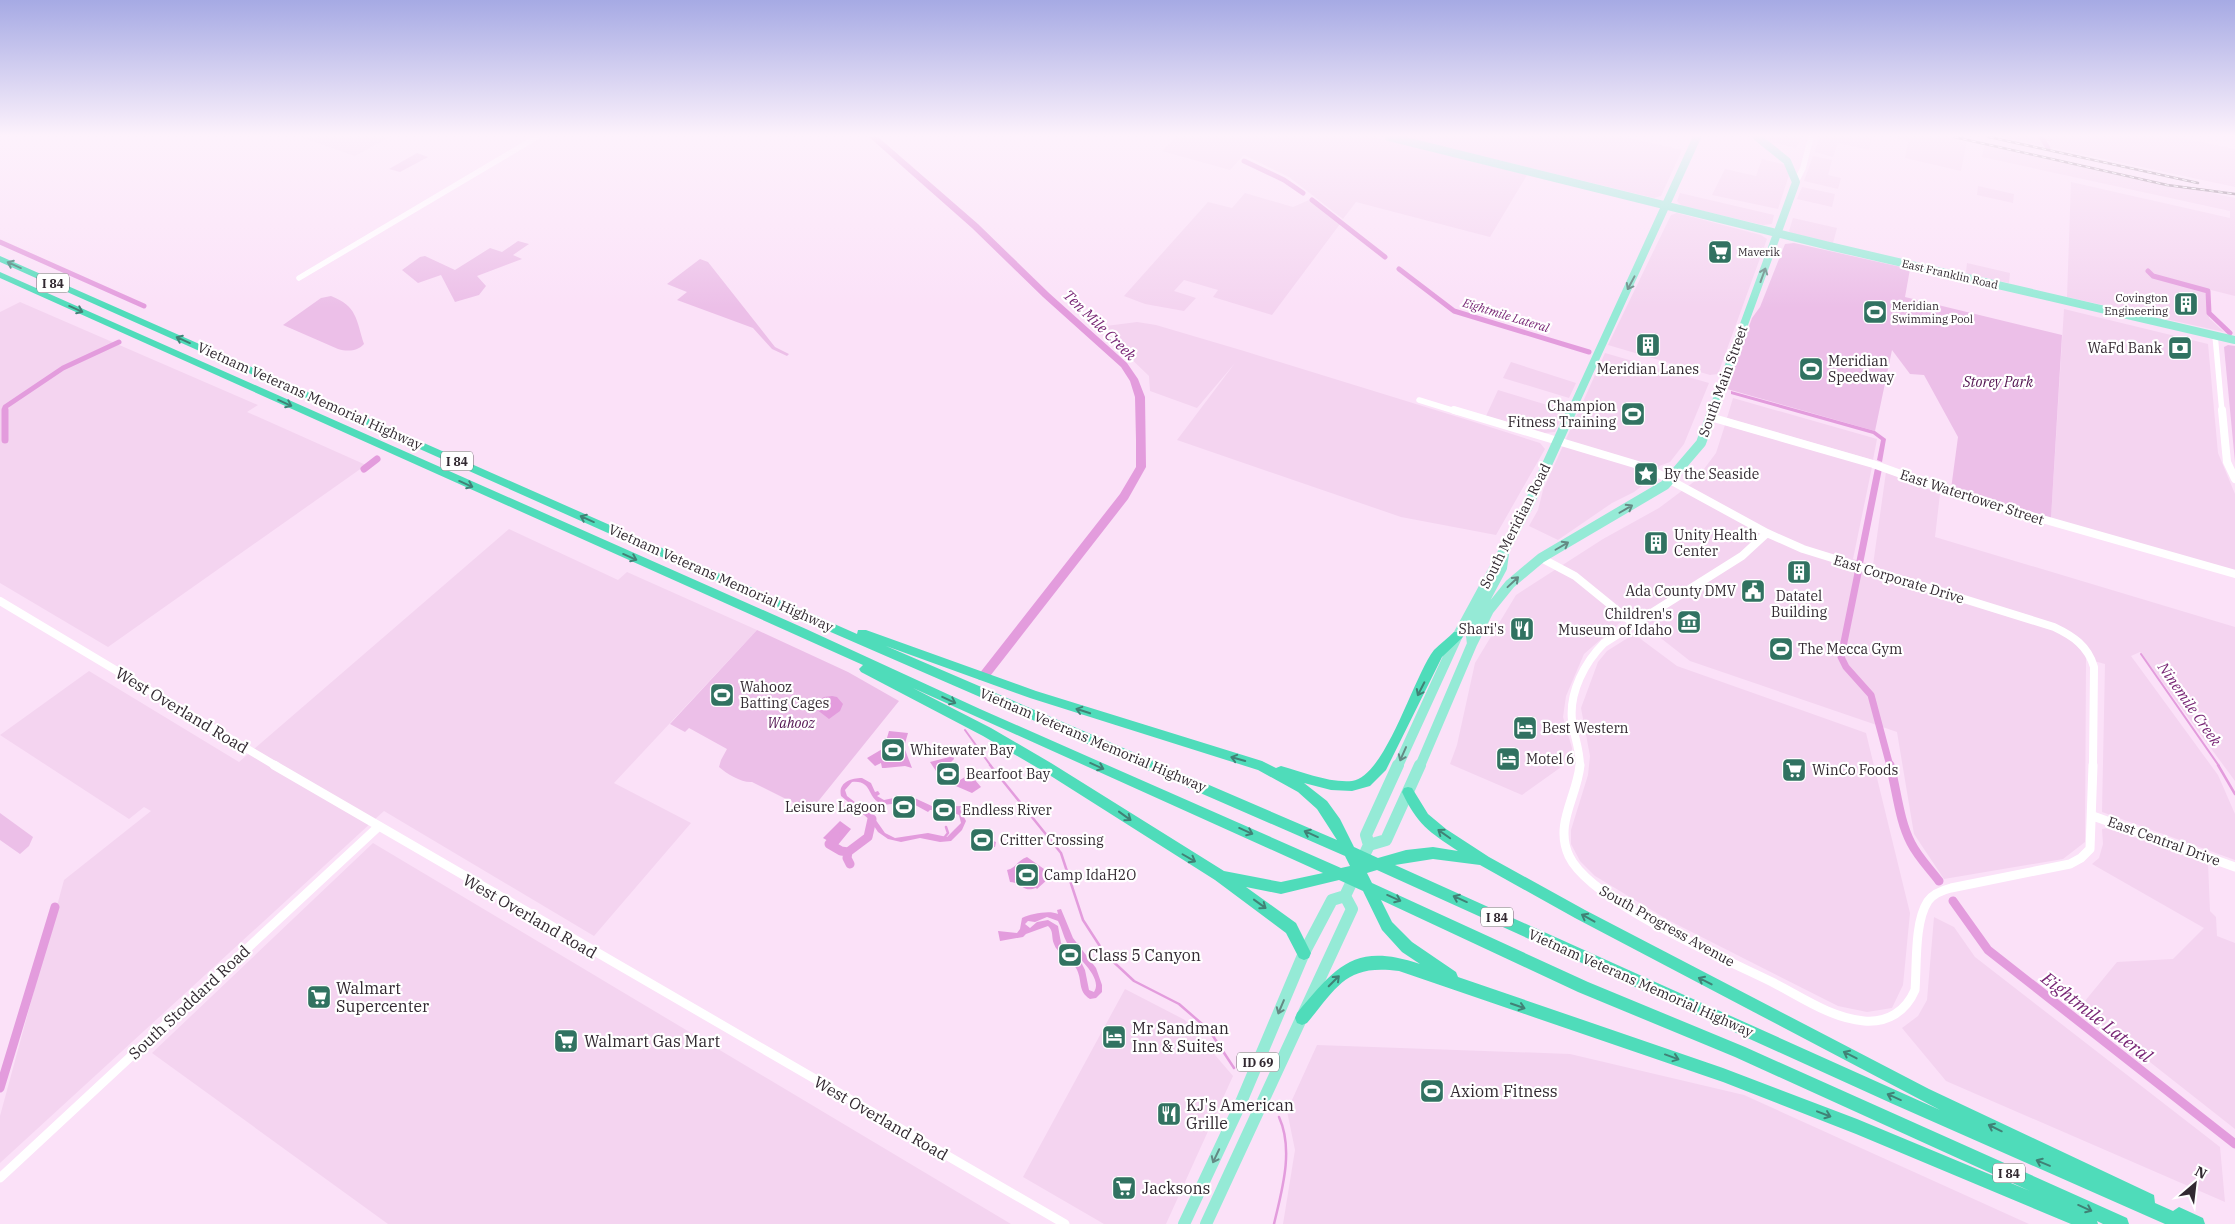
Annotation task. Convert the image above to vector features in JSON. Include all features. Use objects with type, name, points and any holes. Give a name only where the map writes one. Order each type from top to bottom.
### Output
[{"type":"highway","name":"Vietnam Veterans Memorial Highway","points":[[0,259],[808,617],[1450,895],[1889,1095],[2184,1224]]},
{"type":"highway","name":"Vietnam Veterans Memorial Highway","points":[[0,275],[760,616],[1275,844],[1584,987],[1740,1052],[2121,1224]]},
{"type":"highway","points":[[760,616],[987,732],[1047,767],[1220,876],[1292,928],[1304,953]]},
{"type":"highway","points":[[808,617],[836,623],[1034,695],[1262,766],[1331,785],[1352,786],[1366,782],[1382,766],[1438,654],[1458,635]]},
{"type":"highway","points":[[1262,766],[1302,788],[1322,805],[1347,844],[1357,870],[1387,926],[1407,947],[1436,968],[1486,995]]},
{"type":"highway","points":[[1408,792],[1423,818],[1484,861],[1644,949],[1916,1089],[2197,1224]]},
{"type":"highway","points":[[1220,876],[1281,888],[1306,884],[1406,856],[1432,854],[1484,861]]},
{"type":"highway","points":[[1302,1018],[1348,969],[1362,962],[1378,960],[1399,964],[1723,1075],[1857,1127],[2090,1224]]},
{"type":"main road","name":"East Franklin Road","points":[[1618,194],[1778,234],[2235,340]]},
{"type":"main road","name":"South Meridian Road","points":[[1184,1224],[1239,1107],[1304,953],[1332,900],[1345,896],[1369,845],[1366,835],[1458,635],[1528,506],[1671,194]]},
{"type":"main road","name":"South Main Street","points":[[1489,610],[1510,584],[1541,558],[1645,498],[1671,479],[1701,443],[1792,194]]},
{"type":"main road","points":[[1472,644],[1470,628],[1502,568],[1505,546]]},
{"type":"main road","name":"South Meridian Road","points":[[1369,845],[1386,840],[1472,644],[1489,610]]},
{"type":"main road","name":"ID 69","points":[[1206,1224],[1352,909],[1345,896]]},
{"type":"street","points":[[299,278],[441,194]]},
{"type":"street","points":[[2215,335],[2227,462],[2235,479]]},
{"type":"street","name":"East Corporate Drive","points":[[1419,400],[1648,468],[1768,533],[1803,549],[2054,626],[2077,639],[2089,652],[2094,667],[2090,849],[2081,858],[2070,864],[1951,888],[1937,893],[1930,900],[1922,918],[1914,990],[1911,1000],[1900,1013],[1884,1019],[1865,1021],[1833,1012]]},
{"type":"street","name":"East Watertower Street","points":[[1710,417],[1873,464],[1965,497],[2235,574]]},
{"type":"street","name":"South Progress Avenue","points":[[1768,533],[1742,556],[1604,643],[1594,653],[1574,702],[1573,723],[1581,763],[1563,828],[1564,844],[1567,854],[1586,878],[1635,910],[1714,954],[1833,1012]]},
{"type":"street","points":[[1541,558],[1575,576],[1634,624]]},
{"type":"street","name":"West Overland Road","points":[[0,601],[378,827],[1065,1224]]},
{"type":"street","name":"East Central Drive","points":[[2092,816],[2235,866]]},
{"type":"street","name":"South Stoddard Road","points":[[0,1178],[378,827]]},
{"type":"shaded area","points":[[1244,194],[1293,207],[1309,200],[1340,224],[1272,315],[1213,297],[1218,290],[1184,280],[1174,291],[1196,298],[1184,311],[1145,304],[1124,296],[1208,202],[1232,208]]},
{"type":"shaded area","points":[[1311,194],[1516,194],[1490,237],[1356,202],[1343,219]]},
{"type":"shaded area","points":[[1638,194],[1662,194],[1654,198]]},
{"type":"shaded area","points":[[1680,194],[1685,194],[1774,215],[1772,224],[1763,225],[1682,206],[1677,201]]},
{"type":"shaded area","points":[[1712,194],[1783,194],[1778,209]]},
{"type":"shaded area","points":[[1799,194],[1835,194],[1832,207],[1797,199]]},
{"type":"shaded area","points":[[1977,194],[2014,194],[2013,203]]},
{"type":"shaded area","points":[[2071,194],[2125,194],[2230,218],[2230,211],[2152,194],[2217,194],[2235,198],[2235,296],[2207,289],[2209,318],[2224,332],[2067,297]]},
{"type":"shaded area","points":[[1677,213],[1761,235],[1767,239],[1718,374],[1710,375],[1608,345],[1671,215]]},
{"type":"shaded area","points":[[1793,218],[1837,228],[1833,243],[1791,233],[1789,231]]},
{"type":"shaded area","points":[[1967,263],[2010,273],[2009,283],[1968,274],[1966,272]]},
{"type":"shaded area","points":[[20,302],[258,405],[247,412],[366,465],[108,647],[0,583],[0,312]]},
{"type":"shaded area","points":[[2064,309],[2208,344],[2218,453],[2235,494],[2235,571],[2051,518]]},
{"type":"shaded area","points":[[1137,322],[1156,325],[1244,351],[1471,421],[1540,443],[1545,449],[1496,535],[1401,517],[1177,440],[1235,363],[1197,408],[1150,391],[1149,376],[1098,327]]},
{"type":"shaded area","points":[[1605,353],[1709,383],[1684,444],[1670,462],[1659,466],[1650,480],[1634,492],[1612,503],[1558,540],[1529,526],[1538,510],[1543,490]]},
{"type":"shaded area","points":[[1511,362],[1576,383],[1569,398],[1503,378]]},
{"type":"shaded area","points":[[1498,390],[1564,410],[1555,432],[1544,433],[1486,416]]},
{"type":"shaded area","points":[[1731,391],[1875,431],[1886,439],[1882,462],[1877,460],[1881,440],[1873,434],[1731,394]]},
{"type":"shaded area","points":[[1733,398],[1877,439],[1873,460],[1727,418]]},
{"type":"shaded area","points":[[1725,425],[1872,467],[1853,559],[1873,565],[1886,472],[1940,494],[1935,537],[2235,627],[2235,781],[2140,652],[2131,656],[2218,775],[2235,814],[2235,860],[2102,812],[2105,664],[2086,659],[2085,842],[2063,859],[1944,879],[1914,834],[1897,732],[1690,661],[1630,614],[1584,654],[1566,696],[1563,717],[1572,748],[1571,760],[1522,795],[1450,764],[1457,745],[1475,663],[1516,595],[1603,539],[1659,508],[1695,481],[1716,453]]},
{"type":"shaded area","points":[[509,529],[618,580],[627,572],[757,630],[614,783],[691,823],[594,936],[384,811],[0,1163],[0,1116],[64,880],[151,811],[144,807],[129,819],[0,735],[89,671],[239,762]]},
{"type":"shaded area","points":[[1634,634],[1677,666],[1866,733],[1910,913],[1903,985],[1892,1008],[1867,1012],[1838,1006],[1668,920],[1595,876],[1580,861],[1571,844],[1571,830],[1588,775],[1590,756],[1581,708],[1598,662],[1607,651]]},
{"type":"shaded area","points":[[824,697],[837,697],[843,704],[840,711],[829,719],[812,706]]},
{"type":"shaded area","name":"Whitewater Bay","points":[[889,731],[908,733],[904,747],[912,768],[905,766],[882,768],[881,763],[875,766],[867,758],[884,748]]},
{"type":"shaded area","name":"Bearfoot Bay","points":[[953,756],[954,759],[949,764],[956,779],[960,780],[970,774],[981,787],[972,793],[949,783],[940,770],[936,771],[930,762]]},
{"type":"shaded area","name":"Endless River","points":[[858,778],[871,783],[875,792],[878,791],[880,794],[877,796],[884,800],[908,795],[934,807],[961,806],[960,809],[966,821],[962,830],[951,841],[940,842],[920,838],[901,842],[888,839],[878,832],[870,820],[841,796],[843,785],[849,780]],"holes":[[[852,782],[859,782],[867,787],[878,802],[892,804],[906,800],[928,812],[930,810],[949,811],[959,815],[961,823],[947,837],[928,833],[895,838],[885,833],[873,816],[847,796],[845,790]]]},
{"type":"shaded area","points":[[840,821],[851,829],[837,846],[823,838]]},
{"type":"shaded area","name":"Critter Crossing","points":[[979,828],[989,829],[988,839],[996,842],[995,847],[987,846],[986,851],[972,850]]},
{"type":"shaded area","points":[[2108,828],[2208,863],[2210,911],[2216,917],[2217,936],[2235,943],[2235,1129],[2080,1007],[2117,962],[2173,959],[2204,928],[2092,864],[2099,858],[2103,844],[2102,829]]},
{"type":"shaded area","points":[[373,843],[1011,1224],[388,1224],[152,1053]]},
{"type":"shaded area","name":"Camp IdaH2O","points":[[1027,857],[1044,869],[1048,879],[1037,889],[1028,889],[1010,882],[1007,870],[1013,868]]},
{"type":"shaded area","name":"Class 5 Canyon","points":[[1061,909],[1073,938],[1096,968],[1102,985],[1102,992],[1096,998],[1090,999],[1083,992],[1076,968],[1056,947],[1048,926],[1026,934],[1023,937],[1000,941],[998,931],[1017,933],[1020,929],[1022,918],[1040,913],[1050,912],[1058,914],[1057,910]],"holes":[[[1047,917],[1058,921],[1067,943],[1092,973],[1096,986],[1094,992],[1089,990],[1085,970],[1081,962],[1061,943],[1058,926],[1048,920],[1037,922],[1030,928],[1025,924],[1028,921],[1035,922]]]},
{"type":"shaded area","points":[[1934,917],[1954,927],[1975,957],[2220,1147],[2225,1202],[1946,1081],[1902,1028],[1918,1016],[1927,1000]]},
{"type":"shaded area","points":[[1125,989],[1185,1020],[1233,1076],[1166,1224],[1104,1224],[1023,1177]]},
{"type":"shaded area","points":[[1317,1045],[1570,1054],[1744,1095],[2029,1224],[1283,1224],[1295,1150],[1287,1111]]},
{"type":"green space","points":[[518,241],[529,244],[513,255],[522,259],[477,276],[486,286],[479,295],[455,302],[441,275],[418,283],[402,270],[420,257],[425,256],[455,270],[490,248],[502,252]]},
{"type":"green space","name":"Storey Park","points":[[1794,243],[1910,269],[1905,297],[2062,335],[2051,518],[1951,489],[1958,437],[1924,375],[1910,374],[1892,350],[1875,431],[1727,389],[1752,318],[1760,307],[1785,244]]},
{"type":"green space","points":[[700,259],[708,262],[775,347],[789,354],[787,356],[772,349],[753,328],[677,300],[687,292],[667,284]]},
{"type":"green space","points":[[331,296],[346,304],[354,314],[364,344],[359,348],[349,351],[338,349],[283,325],[321,298]]},
{"type":"green space","points":[[2228,345],[2235,346],[2235,462],[2224,347]]},
{"type":"green space","name":"Wahooz","points":[[757,630],[848,672],[899,701],[812,809],[804,808],[752,782],[739,780],[730,775],[719,767],[727,749],[689,728],[685,732],[670,724]]},
{"type":"green space","points":[[0,813],[33,837],[29,846],[20,854],[0,840]]},
{"type":"waterway","name":"Ten Mile Creek","points":[[938,194],[1124,365],[1135,381],[1140,397],[1141,467],[1124,496],[983,677]]},
{"type":"waterway","name":"Eightmile Lateral","points":[[1312,200],[1385,257]]},
{"type":"waterway","points":[[0,242],[144,306]]},
{"type":"waterway","name":"Eightmile Lateral","points":[[1399,269],[1454,311],[1589,352]]},
{"type":"waterway","points":[[2148,271],[2153,276],[2208,291],[2209,313],[2230,333]]},
{"type":"waterway","points":[[5,440],[5,407],[63,368],[119,342]]},
{"type":"waterway","points":[[364,469],[377,459]]},
{"type":"waterway","name":"Eightmile Lateral","points":[[1860,561],[1878,471]]},
{"type":"waterway","name":"Eightmile Lateral","points":[[1858,573],[1841,657],[1846,667],[1871,695],[1890,766]]},
{"type":"waterway","name":"Ninemile Creek","points":[[2141,654],[2219,766]]},
{"type":"waterway","name":"Ten Mile Creek","points":[[965,730],[991,766]]},
{"type":"waterway","name":"Ten Mile Creek","points":[[990,765],[1061,853],[1083,920],[1105,954],[1134,981],[1179,1004],[1209,1030],[1234,1068]]},
{"type":"waterway","name":"Eightmile Lateral","points":[[1890,765],[1907,834],[1917,853],[1939,881]]},
{"type":"waterway","name":"Ninemile Creek","points":[[2218,765],[2235,794]]},
{"type":"waterway","points":[[848,852],[868,837],[872,819]]},
{"type":"waterway","points":[[944,838],[948,833],[946,827]]},
{"type":"waterway","points":[[836,836],[829,844],[841,851],[848,852]]},
{"type":"waterway","points":[[848,852],[847,858],[850,864]]},
{"type":"waterway","name":"Eightmile Lateral","points":[[1953,901],[1988,950],[2235,1144]]},
{"type":"waterway","points":[[0,1088],[55,907]]},
{"type":"waterway","name":"Ten Mile Creek","points":[[1274,1224],[1283,1184],[1286,1156],[1286,1143],[1279,1117]]},
{"type":"place","name":"Maverik","points":[[1720,252]]},
{"type":"place","name":"Covington Engineering","points":[[2186,304]]},
{"type":"place","name":"Meridian Swimming Pool","points":[[1875,312]]},
{"type":"place","name":"Meridian Lanes","points":[[1648,345]]},
{"type":"place","name":"WaFd Bank","points":[[2180,348]]},
{"type":"place","name":"Meridian Speedway","points":[[1811,369]]},
{"type":"place","name":"Champion Fitness Training","points":[[1633,414]]},
{"type":"place","name":"By the Seaside","points":[[1646,474]]},
{"type":"place","name":"Unity Health Center","points":[[1656,543]]},
{"type":"place","name":"Datatel Building","points":[[1799,572]]},
{"type":"place","name":"Ada County DMV","points":[[1753,591]]},
{"type":"place","name":"Children's Museum of Idaho","points":[[1689,622]]},
{"type":"place","name":"Shari's","points":[[1522,629]]},
{"type":"place","name":"The Mecca Gym","points":[[1781,649]]},
{"type":"place","name":"Wahooz Batting Cages","points":[[722,695]]},
{"type":"place","name":"Best Western","points":[[1525,728]]},
{"type":"place","name":"Whitewater Bay","points":[[893,750]]},
{"type":"place","name":"Motel 6","points":[[1508,759]]},
{"type":"place","name":"WinCo Foods","points":[[1794,770]]},
{"type":"place","name":"Bearfoot Bay","points":[[948,774]]},
{"type":"place","name":"Leisure Lagoon","points":[[904,807]]},
{"type":"place","name":"Endless River","points":[[944,810]]},
{"type":"place","name":"Critter Crossing","points":[[982,840]]},
{"type":"place","name":"Camp IdaH2O","points":[[1027,875]]},
{"type":"place","name":"Class 5 Canyon","points":[[1070,955]]},
{"type":"place","name":"Walmart Supercenter","points":[[319,997]]},
{"type":"place","name":"Mr Sandman Inn & Suites","points":[[1114,1037]]},
{"type":"place","name":"Walmart Gas Mart","points":[[566,1041]]},
{"type":"place","name":"Axiom Fitness","points":[[1432,1091]]},
{"type":"place","name":"KJ's American Grille","points":[[1169,1114]]},
{"type":"place","name":"Jacksons","points":[[1124,1188]]}]
